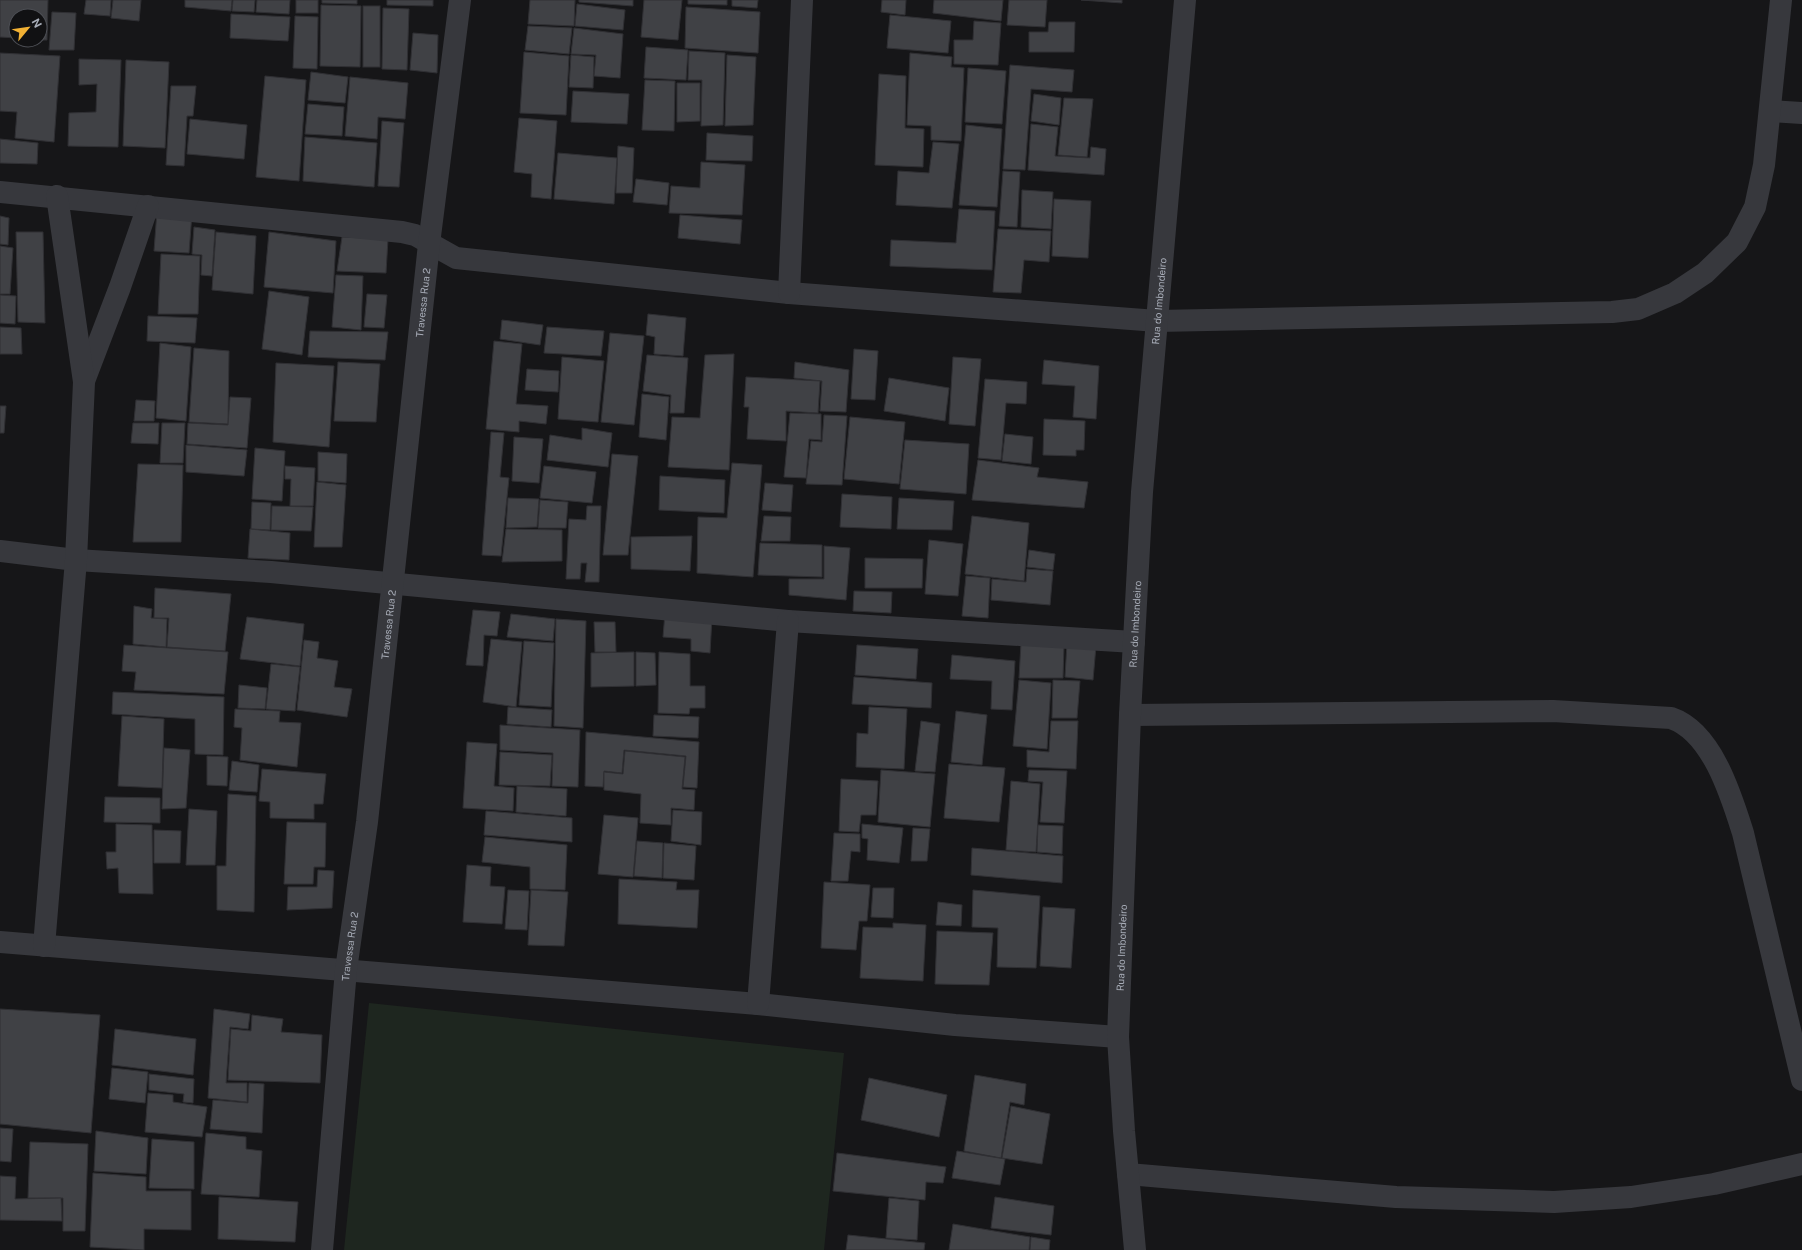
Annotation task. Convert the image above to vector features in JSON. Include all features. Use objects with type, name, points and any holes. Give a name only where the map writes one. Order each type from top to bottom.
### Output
[{"type":"street","name":"Travessa Rua 2","points":[[322,1250],[346,970],[367,822],[429,244],[460,0]]},
{"type":"street","points":[[789,293],[802,0]]},
{"type":"street","name":"Rua do Imbondeiro","points":[[1135,1250],[1118,1037],[1130,715],[1142,492],[1185,0]]},
{"type":"street","points":[[0,192],[57,196],[402,232],[415,235],[456,258],[789,293],[1157,321],[1612,312],[1638,309],[1674,293],[1705,273],[1737,242],[1755,207],[1764,165],[1771,111],[1781,0]]},
{"type":"street","points":[[1771,111],[1802,113]]},
{"type":"street","points":[[44,946],[76,560],[84,382],[57,196]]},
{"type":"street","points":[[84,382],[120,287],[148,206]]},
{"type":"street","points":[[0,551],[76,560],[271,572],[788,621],[1134,642]]},
{"type":"street","points":[[758,1004],[788,621]]},
{"type":"street","points":[[1130,715],[1553,712],[1671,718],[1683,723],[1691,728],[1704,744],[1722,775],[1734,805],[1743,833],[1802,1080]]},
{"type":"street","points":[[0,942],[758,1004],[955,1025],[1118,1037]]},
{"type":"street","points":[[1128,1174],[1396,1197],[1554,1202],[1631,1197],[1714,1184],[1802,1164]]},
{"type":"shaded area","points":[[369,1003],[844,1053],[824,1250],[344,1250]]},
{"type":"building","points":[[0,0],[48,0],[48,8],[8,8],[8,38],[0,37]]},
{"type":"building","points":[[86,0],[111,0],[110,16],[84,14]]},
{"type":"building","points":[[113,0],[141,0],[139,21],[111,18]]},
{"type":"building","points":[[185,0],[232,0],[231,11],[185,7]]},
{"type":"building","points":[[233,0],[255,0],[254,12],[232,11]]},
{"type":"building","points":[[257,0],[290,0],[289,14],[256,12]]},
{"type":"building","points":[[296,0],[318,0],[318,13],[296,13]]},
{"type":"building","points":[[322,0],[357,0],[357,4],[322,3]]},
{"type":"building","points":[[387,0],[433,0],[433,6],[387,5]]},
{"type":"building","points":[[530,0],[575,0],[574,26],[528,24]]},
{"type":"building","points":[[579,0],[633,0],[633,6],[579,2]]},
{"type":"building","points":[[644,0],[682,0],[678,40],[641,37]]},
{"type":"building","points":[[688,0],[727,0],[727,5],[688,4]]},
{"type":"building","points":[[732,0],[758,0],[757,8],[732,6]]},
{"type":"building","points":[[882,0],[906,0],[905,15],[881,12]]},
{"type":"building","points":[[934,0],[1003,0],[1001,21],[933,13]]},
{"type":"building","points":[[1009,0],[1047,0],[1045,27],[1007,25]]},
{"type":"building","points":[[1081,0],[1122,0],[1122,3]]},
{"type":"building","points":[[577,4],[625,10],[623,30],[575,26]]},
{"type":"building","points":[[321,5],[361,6],[360,67],[320,66]]},
{"type":"building","points":[[363,6],[380,6],[380,67],[363,67]]},
{"type":"building","points":[[686,7],[760,12],[758,53],[685,48]]},
{"type":"building","points":[[383,8],[409,9],[407,70],[382,69]]},
{"type":"building","points":[[52,12],[76,13],[74,50],[49,50]]},
{"type":"building","points":[[231,14],[290,17],[288,41],[230,38]]},
{"type":"building","points":[[890,15],[951,21],[948,53],[887,48]]},
{"type":"building","points":[[295,16],[318,17],[317,69],[293,68]]},
{"type":"building","points":[[974,21],[1001,23],[998,65],[954,64],[954,40],[973,40]]},
{"type":"building","points":[[1049,22],[1075,22],[1074,52],[1029,52],[1029,32],[1048,32]]},
{"type":"building","points":[[528,26],[572,28],[569,54],[525,50]]},
{"type":"building","points":[[574,28],[623,34],[620,78],[594,76],[596,55],[571,54]]},
{"type":"building","points":[[413,33],[438,35],[437,73],[410,70]]},
{"type":"building","points":[[646,47],[688,50],[686,80],[644,78]]},
{"type":"building","points":[[689,51],[725,53],[723,125],[701,126],[702,80],[688,80]]},
{"type":"building","points":[[524,52],[569,56],[566,115],[520,113]]},
{"type":"building","points":[[0,53],[60,56],[54,142],[15,138],[17,112],[0,111]]},
{"type":"building","points":[[910,53],[952,57],[951,67],[964,68],[961,141],[931,140],[931,126],[907,125]]},
{"type":"building","points":[[571,55],[594,57],[593,88],[569,87]]},
{"type":"building","points":[[727,55],[756,57],[753,125],[725,126]]},
{"type":"building","points":[[79,59],[121,60],[118,147],[68,146],[69,113],[96,112],[97,84],[79,85]]},
{"type":"building","points":[[126,60],[169,62],[165,148],[123,146]]},
{"type":"building","points":[[1010,65],[1074,70],[1072,92],[1031,89],[1025,170],[1003,169]]},
{"type":"building","points":[[968,68],[1006,71],[1002,124],[965,122]]},
{"type":"building","points":[[311,72],[348,77],[345,103],[308,100]]},
{"type":"building","points":[[879,74],[906,76],[905,128],[924,129],[923,167],[875,165]]},
{"type":"building","points":[[265,76],[306,80],[299,181],[256,177]]},
{"type":"building","points":[[350,77],[408,83],[405,119],[378,117],[377,139],[345,136]]},
{"type":"building","points":[[645,80],[675,81],[674,131],[642,130]]},
{"type":"building","points":[[677,83],[700,83],[700,121],[677,122]]},
{"type":"building","points":[[171,86],[196,86],[193,116],[187,116],[184,166],[166,165]]},
{"type":"building","points":[[573,91],[629,94],[627,124],[571,122]]},
{"type":"building","points":[[1034,94],[1061,98],[1059,125],[1031,121]]},
{"type":"building","points":[[1064,98],[1093,99],[1087,157],[1058,155]]},
{"type":"building","points":[[308,104],[344,107],[342,136],[305,134]]},
{"type":"building","points":[[519,118],[557,121],[551,199],[531,197],[532,174],[514,172]]},
{"type":"building","points":[[190,119],[247,125],[244,159],[187,154]]},
{"type":"building","points":[[382,121],[404,123],[399,187],[378,186]]},
{"type":"building","points":[[1031,124],[1058,127],[1055,156],[1090,158],[1091,147],[1106,149],[1104,175],[1028,170]]},
{"type":"building","points":[[966,125],[1002,129],[997,207],[959,205]]},
{"type":"building","points":[[707,133],[753,136],[752,161],[706,160]]},
{"type":"building","points":[[305,137],[377,143],[374,187],[303,181]]},
{"type":"building","points":[[0,139],[38,143],[37,164],[0,163]]},
{"type":"building","points":[[933,142],[959,144],[952,208],[896,205],[898,171],[929,173]]},
{"type":"building","points":[[618,146],[634,148],[632,193],[616,193]]},
{"type":"building","points":[[558,153],[617,158],[614,204],[554,199]]},
{"type":"building","points":[[701,162],[745,165],[742,215],[669,213],[671,186],[700,188]]},
{"type":"building","points":[[1003,171],[1020,172],[1017,227],[999,226]]},
{"type":"building","points":[[636,179],[669,183],[667,205],[633,202]]},
{"type":"building","points":[[1022,190],[1053,192],[1051,229],[1021,227]]},
{"type":"building","points":[[1054,199],[1091,201],[1088,258],[1052,256]]},
{"type":"building","points":[[959,209],[995,211],[992,270],[890,266],[891,240],[956,243]]},
{"type":"building","points":[[157,211],[192,213],[189,253],[154,251]]},
{"type":"building","points":[[680,215],[742,220],[740,244],[678,238]]},
{"type":"building","points":[[0,216],[9,218],[8,245],[0,244]]},
{"type":"building","points":[[194,227],[215,230],[212,276],[201,275],[202,255],[192,254]]},
{"type":"building","points":[[998,229],[1051,231],[1049,262],[1024,260],[1021,293],[993,292]]},
{"type":"building","points":[[16,232],[43,232],[45,323],[18,322]]},
{"type":"building","points":[[216,232],[256,236],[253,294],[212,290]]},
{"type":"building","points":[[269,232],[336,241],[333,293],[264,287]]},
{"type":"building","points":[[342,237],[388,239],[386,273],[337,271]]},
{"type":"building","points":[[0,246],[13,248],[10,294],[0,294]]},
{"type":"building","points":[[161,254],[200,256],[198,314],[158,314]]},
{"type":"building","points":[[336,275],[363,276],[361,330],[332,327]]},
{"type":"building","points":[[269,291],[309,297],[302,355],[262,349]]},
{"type":"building","points":[[367,294],[387,295],[384,328],[364,327]]},
{"type":"building","points":[[0,295],[16,296],[15,324],[0,323]]},
{"type":"building","points":[[648,314],[686,318],[683,356],[654,354],[655,337],[646,335]]},
{"type":"building","points":[[148,316],[197,318],[195,343],[147,341]]},
{"type":"building","points":[[502,320],[543,325],[540,345],[500,339]]},
{"type":"building","points":[[0,327],[21,328],[22,354],[0,354]]},
{"type":"building","points":[[547,327],[604,331],[601,356],[544,353]]},
{"type":"building","points":[[310,331],[388,332],[385,360],[308,357]]},
{"type":"building","points":[[610,333],[644,336],[634,425],[601,422]]},
{"type":"building","points":[[494,341],[522,344],[516,404],[548,406],[546,424],[519,421],[519,432],[486,429]]},
{"type":"building","points":[[160,343],[191,347],[186,421],[156,418]]},
{"type":"building","points":[[194,348],[229,351],[228,424],[189,422]]},
{"type":"building","points":[[854,349],[878,351],[875,400],[851,399]]},
{"type":"building","points":[[734,354],[729,470],[668,467],[672,417],[700,418],[705,355]]},
{"type":"building","points":[[647,355],[688,358],[684,413],[670,413],[671,395],[643,391]]},
{"type":"building","points":[[562,357],[604,361],[598,422],[558,419]]},
{"type":"building","points":[[953,357],[981,359],[975,426],[949,424]]},
{"type":"building","points":[[1044,360],[1099,366],[1096,419],[1073,417],[1075,386],[1042,384]]},
{"type":"building","points":[[338,362],[380,364],[376,422],[334,421]]},
{"type":"building","points":[[795,362],[849,370],[846,412],[820,411],[822,381],[794,378]]},
{"type":"building","points":[[276,363],[334,366],[329,447],[273,442]]},
{"type":"building","points":[[527,369],[559,371],[558,392],[525,390]]},
{"type":"building","points":[[746,377],[820,381],[818,413],[786,411],[786,441],[747,439],[749,407],[744,407]]},
{"type":"building","points":[[889,378],[949,388],[945,421],[884,411]]},
{"type":"building","points":[[985,379],[1027,382],[1026,404],[1006,403],[1001,460],[978,458]]},
{"type":"building","points":[[642,394],[669,397],[666,440],[639,437]]},
{"type":"building","points":[[230,397],[251,398],[247,448],[187,444],[188,423],[228,425]]},
{"type":"building","points":[[136,400],[155,401],[154,421],[134,421]]},
{"type":"building","points":[[0,406],[6,406],[4,433],[0,433]]},
{"type":"building","points":[[790,413],[821,414],[821,440],[809,439],[806,478],[784,477]]},
{"type":"building","points":[[824,415],[847,416],[842,485],[806,484],[811,441],[822,442]]},
{"type":"building","points":[[850,417],[905,422],[899,484],[844,479]]},
{"type":"building","points":[[1044,419],[1085,421],[1084,450],[1076,450],[1076,456],[1043,455]]},
{"type":"building","points":[[133,423],[159,423],[158,444],[131,443]]},
{"type":"building","points":[[162,423],[185,423],[183,463],[160,463]]},
{"type":"building","points":[[582,428],[612,433],[608,467],[547,460],[550,435],[582,440]]},
{"type":"building","points":[[491,432],[504,433],[500,477],[509,478],[501,556],[482,555]]},
{"type":"building","points":[[1005,434],[1033,437],[1031,464],[1002,461]]},
{"type":"building","points":[[514,437],[543,439],[539,483],[512,481]]},
{"type":"building","points":[[905,440],[969,444],[966,494],[900,489]]},
{"type":"building","points":[[186,445],[247,450],[244,476],[186,472]]},
{"type":"building","points":[[255,448],[285,451],[282,501],[252,499]]},
{"type":"building","points":[[318,452],[347,454],[346,483],[318,481]]},
{"type":"building","points":[[612,454],[638,456],[628,555],[603,555]]},
{"type":"building","points":[[978,460],[1039,468],[1037,477],[1088,482],[1084,508],[972,500]]},
{"type":"building","points":[[732,463],[762,465],[753,577],[697,573],[698,517],[727,518]]},
{"type":"building","points":[[138,464],[183,465],[181,542],[133,542]]},
{"type":"building","points":[[285,466],[315,468],[313,506],[290,506],[291,479],[285,479]]},
{"type":"building","points":[[544,466],[596,472],[592,503],[540,498]]},
{"type":"building","points":[[660,476],[725,480],[724,513],[659,510]]},
{"type":"building","points":[[317,482],[346,485],[342,547],[314,547]]},
{"type":"building","points":[[765,483],[793,485],[791,512],[762,510]]},
{"type":"building","points":[[842,494],[892,497],[891,529],[840,527]]},
{"type":"building","points":[[508,498],[539,499],[537,527],[506,528]]},
{"type":"building","points":[[899,498],[954,501],[952,530],[897,529]]},
{"type":"building","points":[[540,500],[568,502],[566,528],[538,528]]},
{"type":"building","points":[[252,502],[271,503],[270,530],[251,529]]},
{"type":"building","points":[[272,506],[313,507],[311,531],[271,530]]},
{"type":"building","points":[[587,506],[601,506],[599,582],[585,582],[587,563],[581,563],[580,579],[566,579],[569,519],[586,520]]},
{"type":"building","points":[[764,516],[791,517],[790,541],[761,541]]},
{"type":"building","points":[[972,516],[1029,523],[1024,581],[965,574]]},
{"type":"building","points":[[250,529],[290,533],[289,560],[248,558]]},
{"type":"building","points":[[506,529],[562,530],[562,561],[502,562]]},
{"type":"building","points":[[692,536],[690,571],[631,569],[631,537]]},
{"type":"building","points":[[929,540],[963,544],[958,596],[925,594]]},
{"type":"building","points":[[760,543],[822,545],[822,577],[758,575]]},
{"type":"building","points":[[824,546],[850,548],[846,600],[789,595],[789,579],[824,579]]},
{"type":"building","points":[[1029,550],[1055,554],[1053,570],[1027,567]]},
{"type":"building","points":[[865,558],[923,559],[922,588],[865,588]]},
{"type":"building","points":[[1027,569],[1053,571],[1050,605],[991,600],[992,579],[1026,582]]},
{"type":"building","points":[[966,576],[990,578],[988,618],[962,616]]},
{"type":"building","points":[[155,588],[231,594],[225,651],[167,647],[169,618],[154,618]]},
{"type":"building","points":[[854,591],[892,592],[891,613],[853,611]]},
{"type":"building","points":[[134,606],[152,609],[151,618],[167,619],[166,647],[133,644]]},
{"type":"building","points":[[473,610],[500,612],[497,636],[484,635],[483,666],[466,665]]},
{"type":"building","points":[[665,613],[712,617],[710,653],[691,651],[691,639],[663,637]]},
{"type":"building","points":[[511,614],[555,619],[553,641],[507,637]]},
{"type":"building","points":[[247,617],[304,624],[300,666],[240,659]]},
{"type":"building","points":[[556,619],[586,621],[583,728],[554,726]]},
{"type":"building","points":[[594,622],[615,622],[616,652],[595,652]]},
{"type":"building","points":[[491,639],[522,642],[516,707],[483,702]]},
{"type":"building","points":[[304,640],[319,642],[317,658],[338,661],[334,687],[352,689],[347,717],[297,710]]},
{"type":"building","points":[[524,641],[554,643],[551,707],[519,705]]},
{"type":"building","points":[[1021,643],[1064,645],[1063,678],[1019,678]]},
{"type":"building","points":[[1067,643],[1096,646],[1093,680],[1065,677]]},
{"type":"building","points":[[124,645],[228,652],[224,694],[134,690],[136,672],[122,671]]},
{"type":"building","points":[[857,645],[918,649],[916,679],[855,675]]},
{"type":"building","points":[[634,652],[634,686],[591,687],[591,653]]},
{"type":"building","points":[[636,652],[655,653],[656,685],[636,686]]},
{"type":"building","points":[[659,652],[690,654],[690,686],[705,686],[705,708],[690,708],[689,714],[658,713]]},
{"type":"building","points":[[952,655],[1015,661],[1012,710],[991,709],[992,681],[950,679]]},
{"type":"building","points":[[271,664],[300,667],[295,711],[266,709]]},
{"type":"building","points":[[854,677],[932,683],[931,708],[852,704]]},
{"type":"building","points":[[1019,680],[1051,683],[1047,749],[1013,746]]},
{"type":"building","points":[[1053,680],[1080,681],[1077,718],[1052,718]]},
{"type":"building","points":[[239,685],[267,688],[265,709],[238,708]]},
{"type":"building","points":[[113,692],[224,697],[223,755],[195,754],[195,719],[112,714]]},
{"type":"building","points":[[508,707],[552,710],[551,727],[507,724]]},
{"type":"building","points":[[869,707],[907,709],[904,769],[856,767],[857,733],[868,734]]},
{"type":"building","points":[[235,709],[280,711],[279,722],[301,723],[297,767],[240,760],[242,728],[234,727]]},
{"type":"building","points":[[956,711],[987,715],[982,765],[951,762]]},
{"type":"building","points":[[654,715],[699,717],[698,738],[653,736]]},
{"type":"building","points":[[122,716],[164,719],[162,788],[118,786]]},
{"type":"building","points":[[921,721],[940,724],[935,772],[915,771]]},
{"type":"building","points":[[1051,721],[1078,721],[1076,769],[1027,767],[1027,750],[1049,752]]},
{"type":"building","points":[[500,725],[580,730],[578,787],[552,786],[553,753],[500,750]]},
{"type":"building","points":[[586,732],[699,742],[697,788],[683,787],[686,756],[624,750],[622,773],[604,771],[603,787],[585,786]]},
{"type":"building","points":[[467,742],[497,744],[494,786],[514,788],[513,811],[463,808]]},
{"type":"building","points":[[164,748],[190,750],[186,808],[162,809]]},
{"type":"building","points":[[625,751],[685,757],[682,789],[695,790],[694,810],[671,808],[671,825],[640,823],[641,794],[604,790],[604,772],[623,774]]},
{"type":"building","points":[[500,752],[552,755],[550,786],[499,785]]},
{"type":"building","points":[[207,756],[228,757],[227,786],[207,785]]},
{"type":"building","points":[[232,761],[259,765],[257,792],[229,790]]},
{"type":"building","points":[[949,764],[1005,768],[999,822],[944,818]]},
{"type":"building","points":[[262,769],[326,774],[323,804],[314,804],[314,819],[270,818],[270,802],[259,801]]},
{"type":"building","points":[[881,770],[935,774],[930,827],[878,822]]},
{"type":"building","points":[[1029,770],[1067,771],[1064,823],[1040,822],[1043,782],[1028,781]]},
{"type":"building","points":[[841,779],[878,781],[876,815],[861,815],[859,832],[839,831]]},
{"type":"building","points":[[1011,781],[1040,784],[1036,852],[1006,850]]},
{"type":"building","points":[[517,786],[567,789],[566,816],[516,812]]},
{"type":"building","points":[[228,794],[256,796],[254,912],[217,910],[217,866],[226,866]]},
{"type":"building","points":[[105,797],[160,798],[160,823],[104,822]]},
{"type":"building","points":[[189,809],[217,811],[215,865],[186,865]]},
{"type":"building","points":[[673,810],[702,812],[701,845],[671,841]]},
{"type":"building","points":[[486,811],[572,818],[572,842],[484,835]]},
{"type":"building","points":[[604,815],[638,818],[633,877],[598,874]]},
{"type":"building","points":[[287,822],[326,823],[325,867],[314,867],[313,884],[284,884]]},
{"type":"building","points":[[116,824],[152,825],[153,894],[119,893],[118,868],[107,869],[106,852],[116,852]]},
{"type":"building","points":[[862,824],[903,828],[899,863],[867,860],[868,839],[862,838]]},
{"type":"building","points":[[1038,825],[1063,826],[1062,854],[1037,852]]},
{"type":"building","points":[[913,828],[930,829],[927,861],[911,861]]},
{"type":"building","points":[[154,830],[181,831],[180,863],[154,863]]},
{"type":"building","points":[[834,833],[860,834],[860,852],[851,851],[848,881],[831,881]]},
{"type":"building","points":[[485,837],[567,845],[565,890],[530,889],[530,867],[482,862]]},
{"type":"building","points":[[637,841],[663,843],[662,878],[634,876]]},
{"type":"building","points":[[664,843],[696,846],[694,880],[663,878]]},
{"type":"building","points":[[972,848],[1063,856],[1062,883],[971,875]]},
{"type":"building","points":[[467,865],[491,867],[490,886],[505,887],[502,924],[463,922]]},
{"type":"building","points":[[318,870],[334,871],[332,908],[287,910],[288,887],[317,887]]},
{"type":"building","points":[[619,879],[677,882],[676,890],[699,890],[697,928],[618,924]]},
{"type":"building","points":[[824,882],[870,885],[867,921],[859,921],[856,950],[821,948]]},
{"type":"building","points":[[873,888],[894,888],[893,918],[871,917]]},
{"type":"building","points":[[508,890],[529,891],[527,930],[505,929]]},
{"type":"building","points":[[531,890],[568,892],[564,946],[528,945]]},
{"type":"building","points":[[973,890],[1040,896],[1036,968],[997,967],[998,928],[972,927]]},
{"type":"building","points":[[938,902],[962,905],[961,926],[936,925]]},
{"type":"building","points":[[1043,907],[1075,909],[1071,968],[1040,966]]},
{"type":"building","points":[[893,923],[926,925],[923,981],[860,978],[863,927],[893,928]]},
{"type":"building","points":[[937,931],[993,933],[989,985],[935,984]]},
{"type":"building","points":[[0,1009],[100,1015],[91,1133],[0,1124]]},
{"type":"building","points":[[214,1009],[250,1014],[248,1029],[230,1027],[226,1083],[247,1083],[247,1102],[208,1098]]},
{"type":"building","points":[[252,1015],[283,1019],[281,1032],[322,1035],[320,1083],[228,1080],[231,1029],[251,1031]]},
{"type":"building","points":[[115,1029],[196,1039],[193,1075],[112,1065]]},
{"type":"building","points":[[112,1068],[148,1072],[145,1103],[109,1099]]},
{"type":"building","points":[[149,1074],[194,1079],[193,1103],[183,1102],[184,1094],[149,1090]]},
{"type":"building","points":[[975,1075],[1026,1084],[1024,1105],[1010,1102],[1001,1158],[964,1151]]},
{"type":"building","points":[[869,1078],[947,1095],[939,1137],[861,1120]]},
{"type":"building","points":[[249,1083],[264,1084],[262,1133],[210,1129],[213,1100],[248,1103]]},
{"type":"building","points":[[148,1093],[173,1095],[173,1102],[207,1107],[202,1137],[145,1132]]},
{"type":"building","points":[[1011,1106],[1050,1114],[1042,1164],[1002,1158]]},
{"type":"building","points":[[0,1128],[13,1129],[11,1162],[0,1161]]},
{"type":"building","points":[[96,1131],[148,1138],[146,1174],[94,1171]]},
{"type":"building","points":[[206,1133],[246,1137],[246,1149],[262,1151],[259,1197],[201,1194]]},
{"type":"building","points":[[152,1139],[194,1142],[194,1189],[149,1188]]},
{"type":"building","points":[[30,1142],[88,1144],[85,1231],[63,1231],[63,1198],[28,1198]]},
{"type":"building","points":[[957,1151],[1005,1159],[1000,1185],[952,1178]]},
{"type":"building","points":[[837,1153],[946,1167],[943,1183],[926,1182],[925,1200],[833,1191]]},
{"type":"building","points":[[93,1173],[146,1177],[146,1191],[191,1191],[191,1230],[144,1229],[144,1250],[90,1247]]},
{"type":"building","points":[[0,1176],[16,1177],[15,1199],[61,1198],[62,1221],[0,1220]]},
{"type":"building","points":[[219,1197],[298,1202],[295,1242],[218,1239]]},
{"type":"building","points":[[995,1197],[1054,1206],[1051,1235],[991,1228]]},
{"type":"building","points":[[889,1198],[919,1201],[917,1240],[886,1238]]},
{"type":"building","points":[[953,1224],[1030,1237],[1029,1250],[949,1250]]},
{"type":"building","points":[[848,1235],[925,1243],[924,1250],[846,1250]]},
{"type":"building","points":[[1031,1237],[1050,1240],[1049,1250],[1030,1250]]}]
